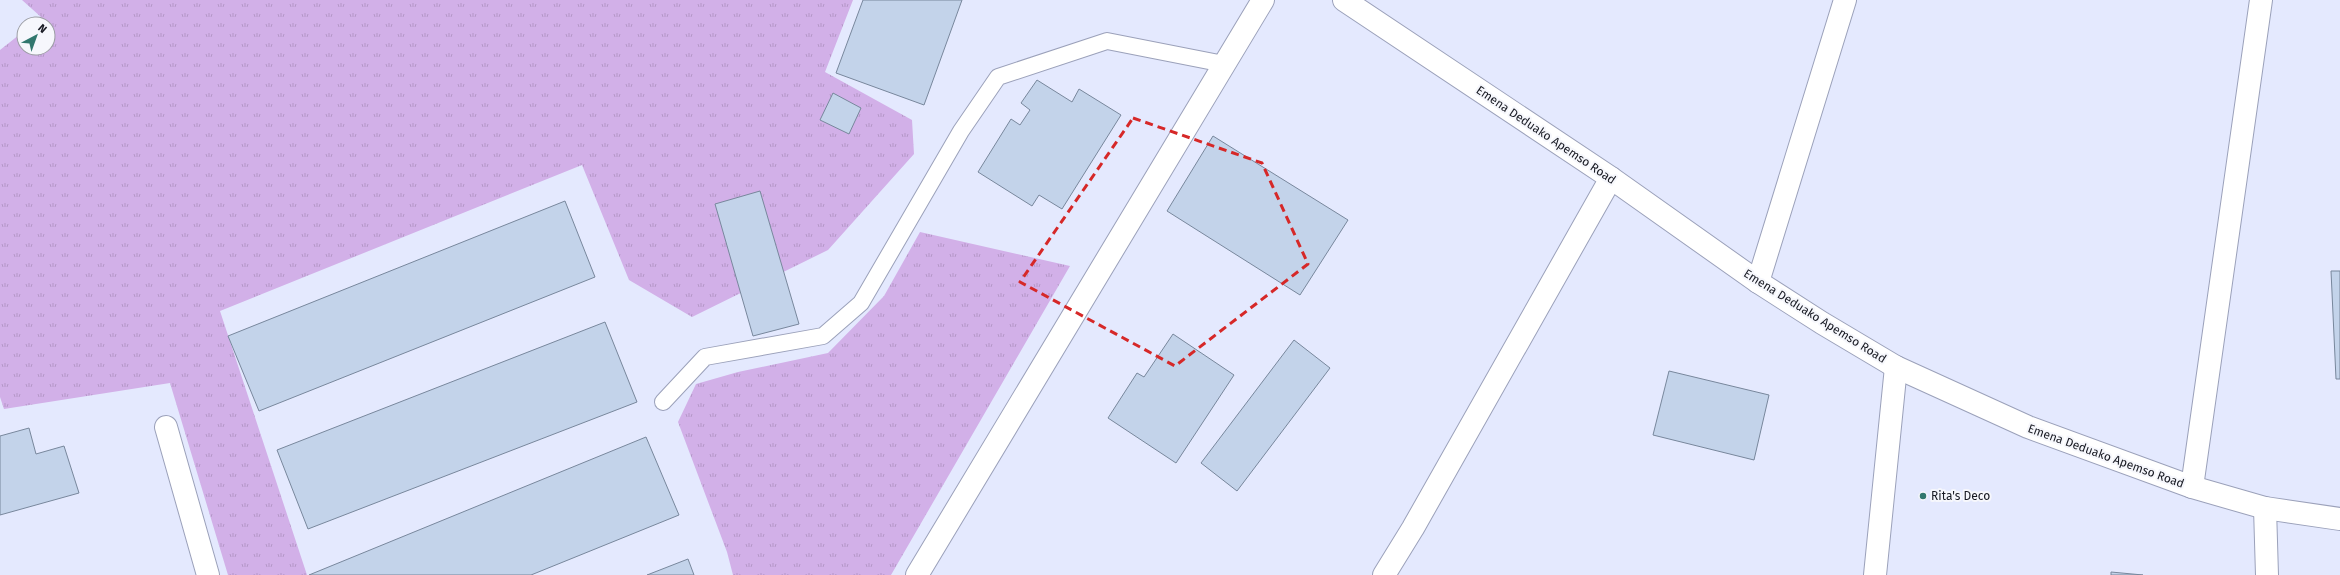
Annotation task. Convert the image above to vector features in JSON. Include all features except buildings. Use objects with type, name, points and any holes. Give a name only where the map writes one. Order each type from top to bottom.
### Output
[{"type":"street","points":[[918,575],[1263,0]]},
{"type":"street","name":"Emena Deduako Apemso Road","points":[[1344,0],[1611,178],[1758,282],[1822,323],[1896,366],[2028,428],[2192,487],[2265,508],[2340,519]]},
{"type":"street","points":[[1758,282],[1845,0]]},
{"type":"street","points":[[2192,487],[2261,0]]},
{"type":"street","points":[[1384,575],[1413,528],[1611,178]]},
{"type":"street","points":[[1875,575],[1896,366]]},
{"type":"street","points":[[166,427],[208,575]]},
{"type":"street","points":[[2265,508],[2267,575]]},
{"type":"lane","points":[[663,402],[705,357],[823,336],[861,303],[961,131],[998,77],[1107,41],[1224,64]]},
{"type":"highlighted area","points":[[1133,118],[1262,163],[1308,264],[1175,366],[1020,282]]},
{"type":"green space","points":[[22,0],[853,0],[825,72],[912,120],[914,154],[828,250],[692,317],[629,280],[582,165],[220,311],[307,575],[228,575],[170,383],[4,409],[0,397],[0,50],[16,37],[16,56],[56,56],[56,16],[40,16]]},
{"type":"green space","points":[[920,232],[1070,266],[891,575],[733,575],[727,552],[678,422],[696,384],[738,372],[828,353],[884,296]]},
{"type":"place","name":"Rita's Deco","points":[[1923,496]]}]
